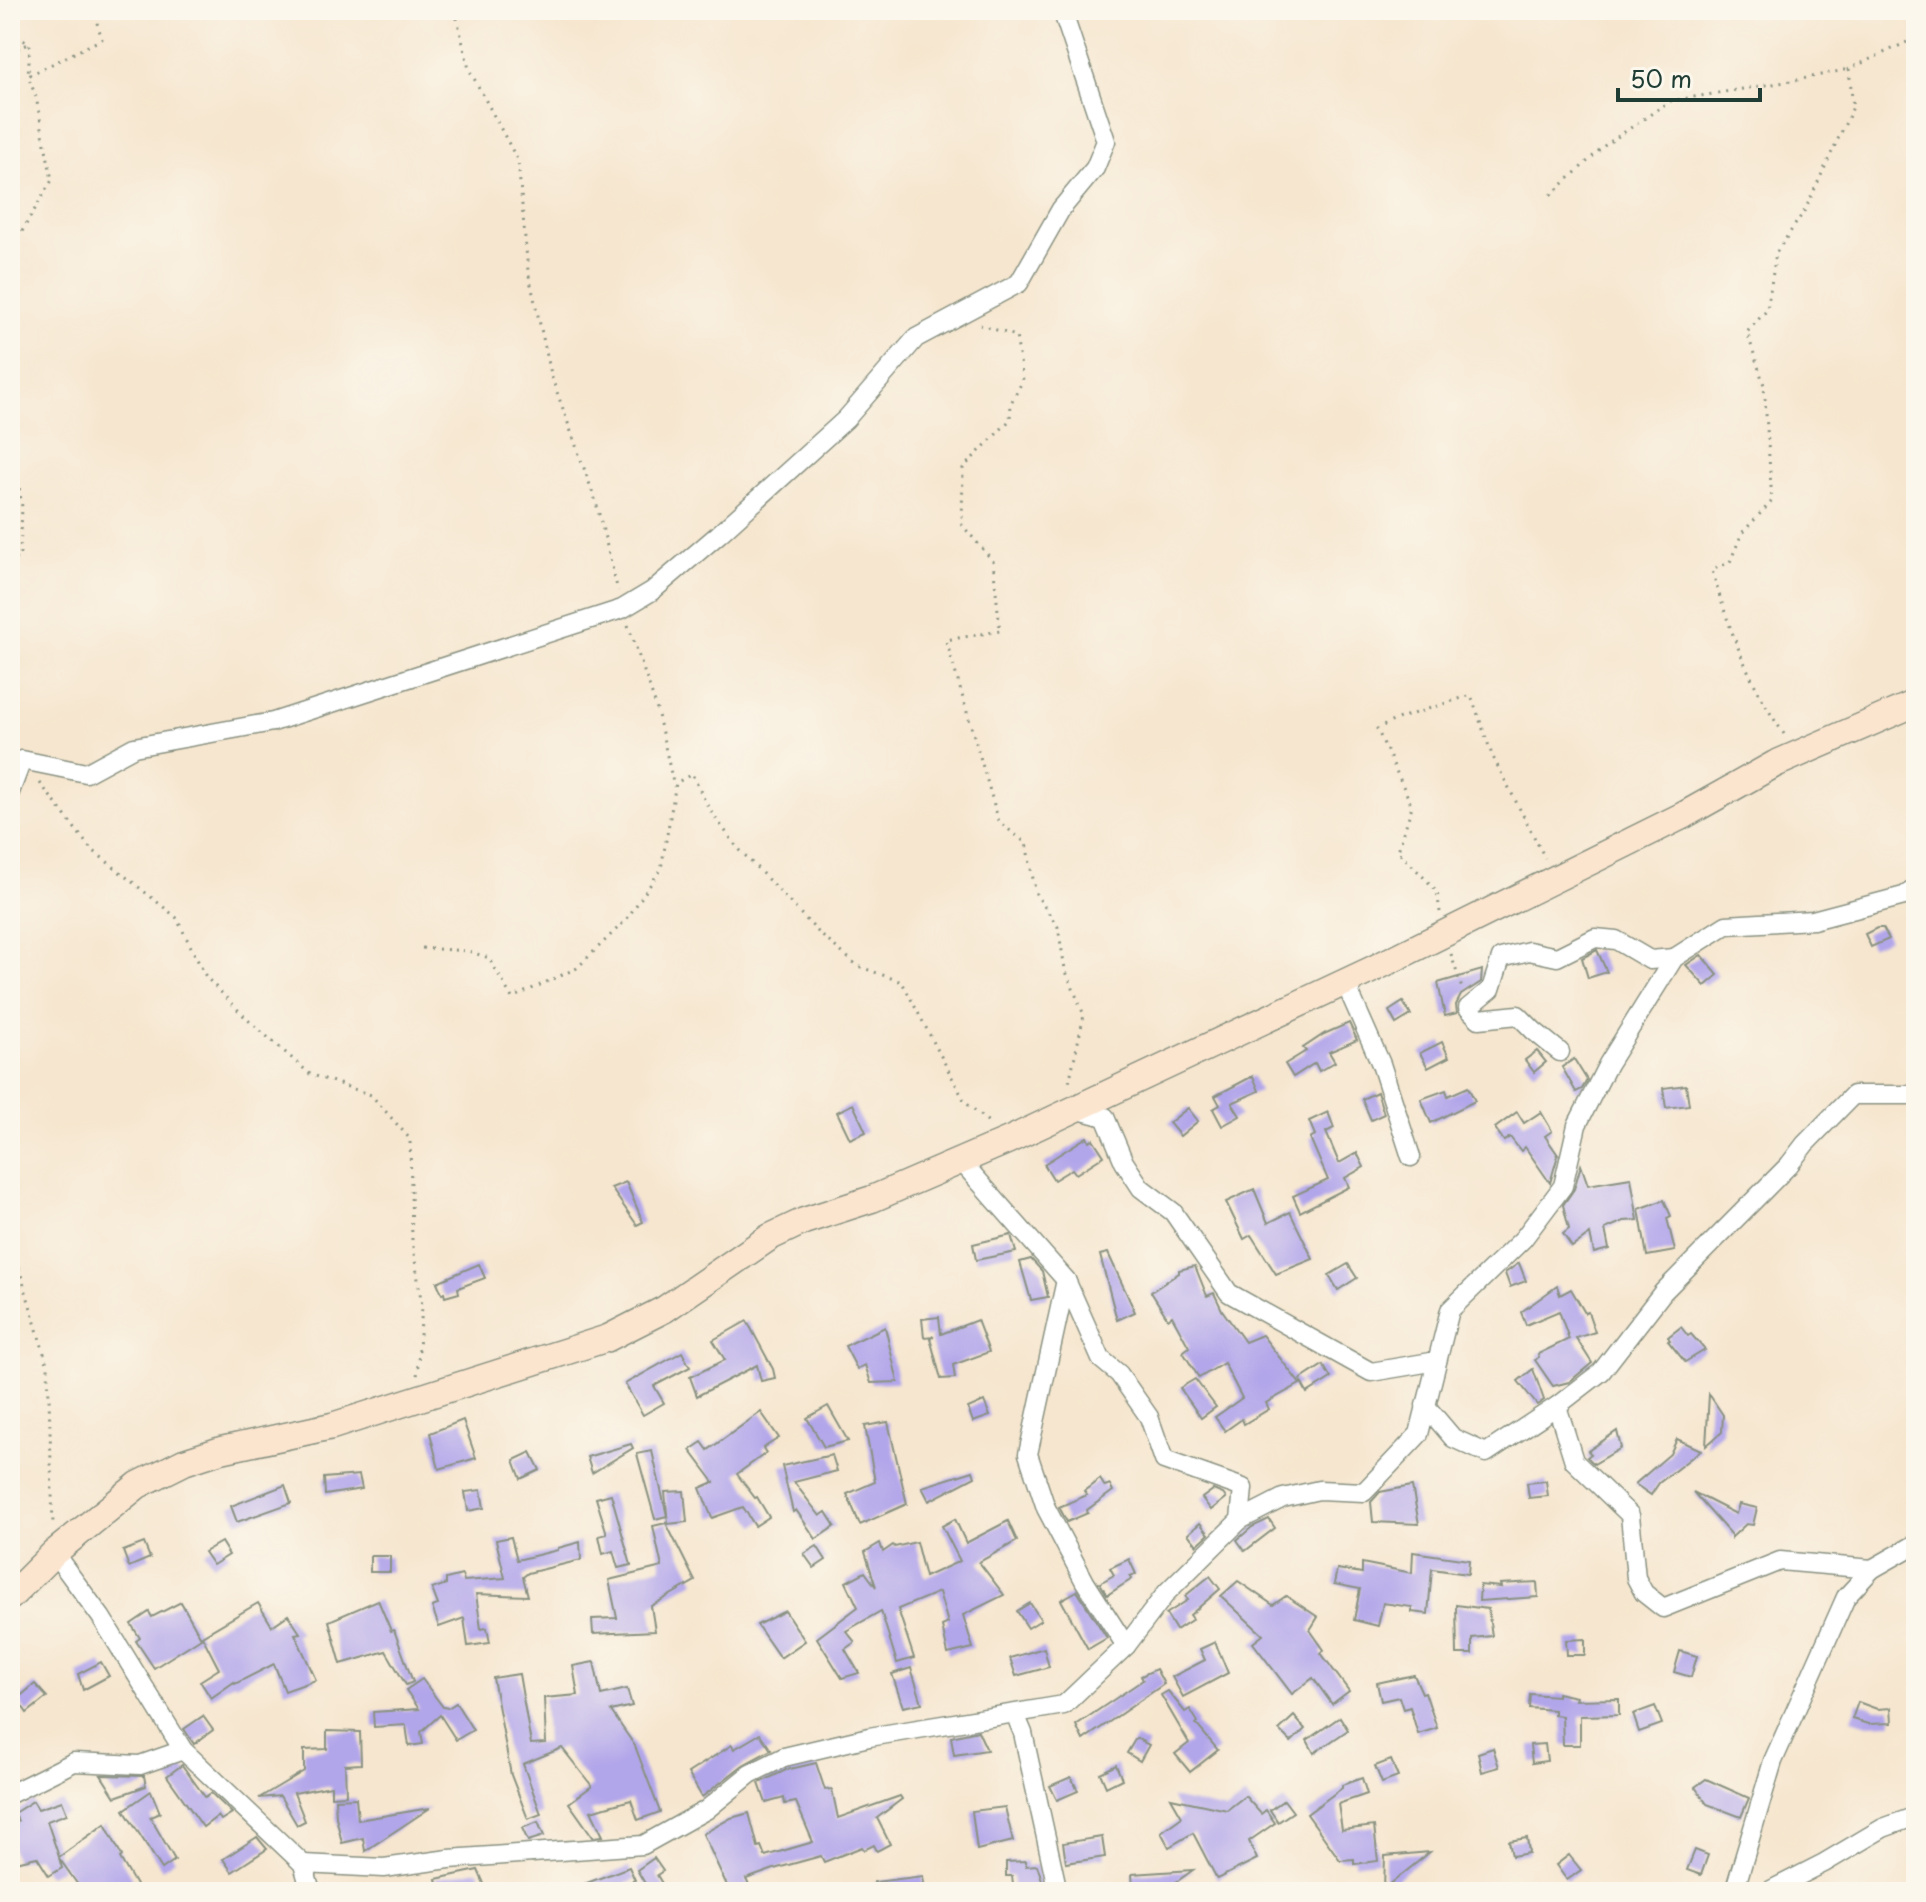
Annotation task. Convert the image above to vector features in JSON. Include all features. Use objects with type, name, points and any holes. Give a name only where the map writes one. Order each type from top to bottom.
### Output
[{"type":"main road","points":[[10,1597],[54,1553],[138,1485],[184,1462],[221,1450],[332,1426],[608,1338],[665,1309],[770,1237],[804,1221],[872,1199],[1009,1140],[1443,934],[1798,754],[1916,703]]},
{"type":"street","points":[[10,792],[22,760],[86,773],[134,747],[273,722],[622,609],[652,591],[834,430],[916,338],[1019,283],[1061,209],[1095,168],[1106,141],[1062,10]]},
{"type":"street","points":[[303,1864],[384,1868],[449,1859],[643,1845],[706,1810],[750,1774],[784,1757],[869,1737],[1064,1705],[1126,1646],[1167,1592],[1240,1520],[1295,1495],[1319,1490],[1364,1492],[1419,1434],[1450,1310],[1523,1239],[1563,1186],[1577,1125],[1608,1064],[1674,958],[1726,925],[1813,920],[1904,896],[1916,888]]},
{"type":"street","points":[[1560,1052],[1518,1015],[1479,1019],[1468,1008],[1491,989],[1501,958],[1529,951],[1557,957],[1595,938],[1616,940],[1650,960],[1674,958]]},
{"type":"street","points":[[1344,980],[1381,1064],[1411,1157]]},
{"type":"street","points":[[1425,1405],[1453,1438],[1486,1453],[1557,1406],[1601,1372],[1663,1292],[1789,1165],[1853,1095],[1916,1095]]},
{"type":"street","points":[[1075,1109],[1105,1117],[1124,1162],[1141,1188],[1173,1212],[1229,1293],[1371,1372],[1437,1361]]},
{"type":"street","points":[[961,1161],[1066,1280],[1101,1359],[1119,1374],[1149,1417],[1164,1460],[1243,1488],[1240,1520]]},
{"type":"street","points":[[1066,1280],[1028,1454],[1046,1508],[1085,1582],[1126,1646]]},
{"type":"street","points":[[1557,1406],[1574,1461],[1630,1515],[1636,1578],[1644,1593],[1663,1608],[1780,1561],[1872,1569]]},
{"type":"street","points":[[1734,1892],[1779,1747],[1846,1597],[1872,1569],[1916,1544]]},
{"type":"street","points":[[54,1553],[101,1617],[183,1750],[303,1864],[312,1892]]},
{"type":"street","points":[[1015,1714],[1023,1733],[1058,1892]]},
{"type":"street","points":[[10,1794],[74,1762],[140,1765],[183,1750]]},
{"type":"street","points":[[1767,1892],[1883,1828],[1916,1816]]},
{"type":"path","points":[[28,76],[102,39],[93,10]]},
{"type":"path","points":[[455,10],[469,69],[518,161],[528,271],[552,378],[596,502],[622,609],[656,706],[675,789]]},
{"type":"path","points":[[10,32],[30,44]]},
{"type":"path","points":[[1551,195],[1604,146],[1670,101],[1849,69],[1916,38]]},
{"type":"path","points":[[10,252],[52,180],[36,97],[28,76],[30,44]]},
{"type":"path","points":[[10,51],[30,44]]},
{"type":"path","points":[[1798,754],[1767,710],[1725,615],[1712,570],[1730,562],[1742,533],[1772,501],[1764,385],[1747,332],[1767,310],[1776,253],[1805,210],[1853,107],[1849,69]]},
{"type":"path","points":[[956,317],[1016,336],[1023,380],[1011,403],[1010,420],[963,468],[962,525],[993,561],[1000,631],[946,640],[999,822],[1026,843],[1036,894],[1058,927],[1065,969],[1084,1015],[1067,1090],[1075,1109]]},
{"type":"path","points":[[10,426],[22,507],[20,556],[10,562]]},
{"type":"path","points":[[1468,1008],[1443,934],[1437,891],[1398,851],[1412,806],[1377,729],[1471,695],[1492,755],[1534,840],[1557,878]]},
{"type":"path","points":[[22,760],[90,848],[176,917],[206,977],[248,1020],[310,1074],[371,1095],[410,1139],[412,1240],[422,1306],[416,1364],[417,1397]]},
{"type":"path","points":[[422,948],[468,951],[489,958],[512,998],[577,968],[626,920],[661,869],[676,783],[692,774],[709,809],[737,847],[821,935],[858,966],[902,982],[965,1102],[1009,1140]]},
{"type":"path","points":[[10,1237],[48,1367],[54,1553]]},
{"type":"building","points":[[1883,928],[1889,939],[1871,947],[1865,934]]},
{"type":"building","points":[[1597,950],[1607,972],[1588,978],[1582,958]]},
{"type":"building","points":[[1701,955],[1718,975],[1705,986],[1686,965]]},
{"type":"building","points":[[1482,970],[1481,982],[1461,995],[1456,1005],[1457,1013],[1445,1016],[1438,983]]},
{"type":"building","points":[[1403,1002],[1411,1015],[1396,1024],[1389,1011]]},
{"type":"building","points":[[1349,1023],[1357,1040],[1329,1052],[1335,1062],[1319,1071],[1315,1063],[1293,1077],[1285,1064],[1306,1051],[1303,1048],[1324,1034]]},
{"type":"building","points":[[1442,1042],[1449,1057],[1428,1068],[1420,1053]]},
{"type":"building","points":[[1537,1051],[1546,1062],[1534,1072],[1525,1060]]},
{"type":"building","points":[[1574,1059],[1587,1080],[1576,1092],[1562,1067]]},
{"type":"building","points":[[1253,1076],[1259,1091],[1232,1103],[1240,1116],[1222,1126],[1213,1109],[1220,1105],[1215,1096]]},
{"type":"building","points":[[1686,1085],[1689,1105],[1666,1108],[1663,1088]]},
{"type":"building","points":[[1468,1087],[1475,1101],[1431,1123],[1421,1099],[1446,1090],[1448,1096]]},
{"type":"building","points":[[1377,1092],[1384,1114],[1371,1120],[1362,1099]]},
{"type":"building","points":[[853,1104],[866,1132],[850,1139],[837,1112]]},
{"type":"building","points":[[1188,1108],[1198,1121],[1180,1136],[1169,1123]]},
{"type":"building","points":[[1328,1112],[1334,1128],[1326,1132],[1339,1163],[1357,1153],[1364,1167],[1345,1178],[1349,1187],[1300,1212],[1293,1196],[1328,1180],[1310,1138],[1315,1135],[1309,1121]]},
{"type":"building","points":[[1517,1112],[1524,1123],[1541,1112],[1552,1131],[1545,1136],[1558,1155],[1550,1183],[1525,1147],[1521,1151],[1510,1137],[1504,1141],[1495,1128]]},
{"type":"building","points":[[1087,1137],[1089,1141],[1093,1139],[1104,1156],[1076,1174],[1072,1169],[1054,1180],[1044,1164]]},
{"type":"building","points":[[1581,1165],[1588,1185],[1631,1178],[1638,1220],[1624,1221],[1605,1229],[1609,1249],[1594,1253],[1590,1234],[1572,1247],[1563,1234],[1569,1229],[1563,1205],[1574,1189]]},
{"type":"building","points":[[626,1182],[643,1222],[637,1225],[611,1188]]},
{"type":"building","points":[[1254,1189],[1268,1223],[1290,1212],[1313,1259],[1276,1274],[1251,1235],[1244,1239],[1226,1202]]},
{"type":"building","points":[[1664,1200],[1671,1216],[1667,1218],[1675,1251],[1647,1256],[1639,1209]]},
{"type":"building","points":[[1011,1235],[1016,1252],[976,1260],[973,1244]]},
{"type":"building","points":[[1108,1253],[1135,1312],[1117,1320],[1100,1255]]},
{"type":"building","points":[[1031,1259],[1042,1271],[1048,1297],[1031,1300],[1020,1262]]},
{"type":"building","points":[[1519,1263],[1526,1281],[1510,1287],[1505,1273]]},
{"type":"building","points":[[479,1264],[485,1278],[458,1288],[459,1293],[445,1297],[442,1294],[437,1282]]},
{"type":"building","points":[[1348,1264],[1357,1278],[1338,1290],[1329,1275]]},
{"type":"building","points":[[1195,1266],[1207,1296],[1214,1293],[1245,1342],[1262,1335],[1300,1384],[1266,1403],[1269,1409],[1244,1424],[1242,1419],[1225,1431],[1215,1417],[1242,1398],[1224,1363],[1199,1378],[1183,1352],[1189,1347],[1172,1316],[1168,1319],[1151,1292],[1179,1270]]},
{"type":"building","points":[[1557,1286],[1560,1295],[1571,1289],[1585,1313],[1588,1312],[1595,1332],[1576,1338],[1592,1363],[1569,1382],[1553,1386],[1535,1360],[1538,1354],[1569,1339],[1559,1311],[1526,1325],[1521,1312]]},
{"type":"building","points":[[939,1317],[941,1334],[977,1320],[989,1352],[953,1365],[955,1378],[941,1379],[930,1338],[934,1336],[924,1337],[922,1319]]},
{"type":"building","points":[[747,1321],[775,1378],[761,1381],[757,1365],[697,1396],[690,1377],[725,1360],[713,1340]]},
{"type":"building","points":[[885,1327],[898,1382],[871,1383],[865,1365],[857,1369],[845,1346]]},
{"type":"building","points":[[1681,1327],[1705,1350],[1685,1362],[1668,1341],[1668,1337]]},
{"type":"building","points":[[682,1352],[690,1367],[654,1386],[664,1403],[643,1415],[625,1384]]},
{"type":"building","points":[[1323,1365],[1331,1378],[1307,1393],[1300,1380]]},
{"type":"building","points":[[1533,1369],[1544,1400],[1537,1405],[1518,1381]]},
{"type":"building","points":[[1195,1379],[1216,1407],[1201,1418],[1180,1388]]},
{"type":"building","points":[[1709,1394],[1723,1415],[1722,1432],[1706,1446]]},
{"type":"building","points":[[984,1401],[990,1416],[973,1422],[968,1408]]},
{"type":"building","points":[[828,1406],[848,1441],[824,1447],[807,1418]]},
{"type":"building","points":[[761,1412],[779,1438],[763,1448],[766,1453],[737,1474],[769,1517],[755,1526],[743,1507],[712,1518],[700,1488],[714,1482],[690,1450],[702,1442],[708,1450]]},
{"type":"building","points":[[463,1420],[476,1458],[439,1469],[430,1433]]},
{"type":"building","points":[[888,1422],[907,1504],[860,1525],[847,1494],[875,1482],[865,1426]]},
{"type":"building","points":[[1617,1431],[1621,1448],[1594,1464],[1587,1457],[1591,1454],[1588,1451]]},
{"type":"building","points":[[1677,1439],[1701,1450],[1659,1483],[1651,1495],[1635,1484],[1670,1454]]},
{"type":"building","points":[[631,1444],[633,1448],[592,1473],[587,1457]]},
{"type":"building","points":[[652,1451],[667,1516],[655,1519],[637,1454]]},
{"type":"building","points":[[531,1452],[540,1470],[521,1479],[514,1460]]},
{"type":"building","points":[[832,1455],[837,1471],[794,1482],[820,1516],[826,1512],[835,1526],[816,1539],[796,1510],[793,1512],[782,1466]]},
{"type":"building","points":[[973,1471],[975,1477],[929,1501],[922,1487]]},
{"type":"building","points":[[359,1475],[362,1489],[325,1495],[324,1478]]},
{"type":"building","points":[[1100,1479],[1105,1487],[1110,1485],[1113,1491],[1087,1510],[1088,1513],[1067,1522],[1059,1507],[1087,1495],[1084,1491]]},
{"type":"building","points":[[1546,1481],[1548,1496],[1529,1498],[1527,1483]]},
{"type":"building","points":[[285,1485],[291,1503],[237,1522],[231,1506]]},
{"type":"building","points":[[1412,1486],[1419,1524],[1373,1522],[1371,1502],[1380,1492]]},
{"type":"building","points":[[481,1490],[484,1508],[468,1511],[465,1492]]},
{"type":"building","points":[[1213,1490],[1226,1498],[1211,1510],[1202,1498]]},
{"type":"building","points":[[684,1491],[687,1522],[668,1524],[665,1492]]},
{"type":"building","points":[[1693,1492],[1736,1514],[1739,1504],[1757,1508],[1753,1525],[1746,1524],[1731,1538]]},
{"type":"building","points":[[611,1494],[631,1565],[618,1568],[613,1551],[603,1554],[599,1536],[607,1534],[596,1498]]},
{"type":"building","points":[[955,1519],[966,1543],[1008,1521],[1017,1541],[979,1562],[1004,1595],[963,1615],[973,1648],[948,1654],[942,1626],[948,1623],[939,1592],[898,1609],[914,1658],[897,1663],[881,1611],[846,1631],[855,1642],[845,1649],[859,1673],[842,1678],[817,1638],[858,1607],[846,1582],[865,1572],[876,1587],[865,1552],[880,1543],[883,1552],[893,1545],[916,1542],[925,1577],[960,1561],[942,1526]]},
{"type":"building","points":[[1269,1519],[1275,1528],[1245,1551],[1237,1540],[1252,1527]]},
{"type":"building","points":[[666,1523],[695,1581],[651,1606],[655,1631],[593,1634],[592,1619],[617,1618],[609,1580],[662,1567],[653,1526]]},
{"type":"building","points":[[1200,1523],[1209,1534],[1197,1545],[1188,1534]]},
{"type":"building","points":[[511,1537],[517,1560],[580,1542],[581,1560],[528,1573],[523,1577],[528,1596],[476,1594],[481,1629],[487,1628],[490,1643],[468,1646],[464,1618],[439,1627],[432,1607],[438,1605],[432,1589],[446,1584],[446,1579],[462,1575],[464,1581],[505,1578],[496,1540]]},
{"type":"building","points":[[221,1542],[229,1555],[213,1565],[204,1552]]},
{"type":"building","points":[[144,1543],[150,1558],[129,1567],[123,1551]]},
{"type":"building","points":[[817,1546],[826,1560],[814,1568],[804,1554]]},
{"type":"building","points":[[1413,1552],[1469,1560],[1468,1574],[1432,1569],[1428,1614],[1412,1612],[1412,1607],[1383,1603],[1378,1626],[1354,1620],[1360,1589],[1334,1584],[1337,1569],[1362,1573],[1362,1563],[1412,1573]]},
{"type":"building","points":[[370,1556],[390,1556],[390,1572],[370,1572]]},
{"type":"building","points":[[1129,1559],[1136,1574],[1107,1595],[1100,1583],[1114,1575],[1110,1568]]},
{"type":"building","points":[[1210,1576],[1220,1589],[1190,1615],[1193,1619],[1176,1630],[1166,1614],[1188,1600],[1185,1596]]},
{"type":"building","points":[[1238,1581],[1273,1605],[1286,1596],[1318,1617],[1310,1630],[1324,1650],[1321,1653],[1349,1691],[1332,1704],[1313,1678],[1292,1694],[1253,1643],[1263,1635],[1221,1596]]},
{"type":"building","points":[[1537,1582],[1538,1597],[1479,1601],[1480,1585],[1501,1587],[1500,1584]]},
{"type":"building","points":[[1077,1591],[1107,1638],[1088,1649],[1061,1600]]},
{"type":"building","points":[[378,1600],[391,1631],[394,1630],[413,1682],[406,1685],[386,1651],[341,1664],[329,1621]]},
{"type":"building","points":[[181,1602],[201,1638],[154,1668],[136,1641],[140,1638],[131,1624],[149,1612],[152,1617]]},
{"type":"building","points":[[258,1603],[272,1626],[288,1615],[300,1633],[295,1634],[316,1680],[285,1691],[274,1664],[234,1682],[211,1698],[200,1681],[219,1669],[202,1636]]},
{"type":"building","points":[[1030,1603],[1041,1620],[1028,1628],[1017,1611]]},
{"type":"building","points":[[1456,1605],[1488,1609],[1492,1636],[1472,1638],[1472,1654],[1457,1654]]},
{"type":"building","points":[[785,1611],[805,1641],[780,1658],[757,1625]]},
{"type":"building","points":[[1585,1639],[1585,1655],[1567,1655],[1566,1640]]},
{"type":"building","points":[[1215,1642],[1228,1673],[1183,1697],[1172,1677],[1205,1660],[1200,1649]]},
{"type":"building","points":[[1044,1648],[1049,1667],[1016,1676],[1010,1658]]},
{"type":"building","points":[[1680,1651],[1697,1656],[1691,1677],[1674,1672]]},
{"type":"building","points":[[101,1662],[109,1676],[83,1690],[78,1674]]},
{"type":"building","points":[[594,1662],[601,1695],[627,1689],[632,1706],[611,1711],[635,1746],[660,1812],[638,1820],[631,1800],[591,1811],[603,1836],[593,1837],[569,1803],[592,1786],[562,1748],[523,1764],[541,1814],[528,1819],[511,1775],[493,1678],[519,1674],[531,1744],[546,1743],[544,1698],[578,1695],[573,1666]]},
{"type":"building","points":[[911,1668],[922,1703],[903,1707],[892,1674]]},
{"type":"building","points":[[1156,1669],[1164,1684],[1083,1740],[1076,1725],[1143,1680],[1141,1676]]},
{"type":"building","points":[[1414,1675],[1422,1693],[1425,1692],[1437,1728],[1418,1734],[1410,1707],[1403,1709],[1399,1697],[1381,1701],[1377,1683]]},
{"type":"building","points":[[422,1679],[443,1707],[448,1708],[456,1703],[473,1730],[456,1740],[440,1715],[421,1732],[423,1744],[409,1746],[406,1725],[374,1727],[373,1712],[419,1709],[406,1690]]},
{"type":"building","points":[[35,1684],[47,1697],[27,1713],[17,1699]]},
{"type":"building","points":[[1168,1691],[1185,1712],[1190,1709],[1198,1722],[1196,1724],[1218,1750],[1190,1772],[1175,1754],[1189,1743],[1161,1695]]},
{"type":"building","points":[[1557,1693],[1576,1697],[1575,1700],[1619,1699],[1619,1715],[1580,1716],[1580,1745],[1563,1745],[1562,1716],[1554,1715],[1554,1710],[1529,1708],[1530,1694],[1557,1696]]},
{"type":"building","points":[[1858,1702],[1877,1709],[1891,1708],[1892,1723],[1868,1724],[1852,1719]]},
{"type":"building","points":[[1655,1706],[1662,1724],[1639,1732],[1633,1714]]},
{"type":"building","points":[[203,1716],[213,1730],[194,1744],[184,1729]]},
{"type":"building","points":[[1294,1716],[1305,1729],[1291,1742],[1279,1730]]},
{"type":"building","points":[[1340,1717],[1348,1730],[1314,1753],[1307,1740]]},
{"type":"building","points":[[327,1731],[360,1732],[361,1764],[345,1765],[346,1795],[331,1796],[331,1786],[294,1793],[305,1821],[297,1825],[280,1796],[259,1798],[304,1771],[304,1750],[327,1749]]},
{"type":"building","points":[[978,1731],[987,1750],[954,1755],[951,1737]]},
{"type":"building","points":[[760,1734],[771,1750],[743,1765],[702,1797],[688,1773],[732,1745],[734,1749]]},
{"type":"building","points":[[1136,1738],[1149,1745],[1140,1761],[1127,1753]]},
{"type":"building","points":[[1545,1744],[1547,1761],[1532,1763],[1530,1745]]},
{"type":"building","points":[[1493,1748],[1499,1767],[1482,1772],[1478,1753]]},
{"type":"building","points":[[1391,1760],[1398,1777],[1382,1783],[1375,1766]]},
{"type":"building","points":[[816,1763],[825,1790],[832,1789],[838,1818],[900,1796],[902,1799],[877,1818],[890,1844],[877,1851],[874,1845],[864,1850],[862,1847],[824,1862],[821,1856],[774,1869],[746,1879],[752,1892],[730,1892],[703,1834],[731,1818],[749,1813],[758,1847],[761,1846],[765,1856],[813,1842],[796,1802],[785,1804],[784,1798],[766,1803],[759,1783],[786,1770]]},
{"type":"building","points":[[182,1765],[205,1797],[211,1793],[232,1813],[221,1820],[218,1816],[203,1827],[167,1776]]},
{"type":"building","points":[[1116,1765],[1122,1779],[1106,1787],[1100,1773]]},
{"type":"building","points":[[101,1775],[144,1776],[146,1786],[115,1797]]},
{"type":"building","points":[[1071,1777],[1078,1791],[1057,1800],[1050,1786]]},
{"type":"building","points":[[1362,1778],[1367,1794],[1338,1804],[1342,1830],[1374,1826],[1378,1861],[1354,1864],[1354,1859],[1340,1860],[1307,1814],[1342,1785]]},
{"type":"building","points":[[1706,1779],[1749,1798],[1741,1817],[1707,1804],[1695,1787]]},
{"type":"building","points":[[151,1791],[160,1813],[150,1817],[175,1860],[162,1869],[124,1810]]},
{"type":"building","points":[[1245,1796],[1261,1814],[1266,1810],[1275,1823],[1249,1841],[1257,1859],[1217,1879],[1193,1833],[1169,1847],[1161,1832],[1182,1817],[1171,1798],[1227,1810]]},
{"type":"building","points":[[356,1798],[358,1820],[430,1808],[365,1851],[363,1838],[342,1843],[336,1817],[335,1799]]},
{"type":"building","points":[[1284,1800],[1293,1812],[1278,1822],[1270,1810]]},
{"type":"building","points":[[33,1801],[38,1809],[62,1801],[67,1814],[47,1821],[59,1857],[105,1824],[140,1892],[83,1892],[59,1858],[62,1868],[49,1876],[37,1857],[16,1862],[10,1840],[10,1824],[18,1821],[14,1813]]},
{"type":"building","points":[[1005,1807],[1013,1841],[977,1850],[972,1811]]},
{"type":"building","points":[[538,1822],[544,1836],[528,1841],[522,1828]]},
{"type":"building","points":[[257,1837],[267,1849],[232,1872],[223,1859]]},
{"type":"building","points":[[1102,1837],[1105,1857],[1066,1863],[1063,1843]]},
{"type":"building","points":[[1527,1838],[1529,1853],[1512,1856],[1509,1841]]},
{"type":"building","points":[[1695,1850],[1708,1855],[1701,1875],[1687,1870]]},
{"type":"building","points":[[1430,1852],[1384,1889],[1385,1856]]},
{"type":"building","points":[[1569,1855],[1581,1870],[1567,1880],[1556,1865]]},
{"type":"building","points":[[654,1858],[663,1871],[657,1875],[667,1892],[650,1892],[637,1870]]},
{"type":"building","points":[[1026,1861],[1026,1866],[1037,1865],[1046,1892],[1014,1892],[1012,1876],[1006,1876],[1006,1862]]},
{"type":"building","points":[[629,1867],[635,1880],[605,1892],[563,1892]]},
{"type":"building","points":[[478,1870],[485,1886],[472,1892],[439,1892],[436,1879]]},
{"type":"building","points":[[1193,1870],[1169,1887],[1133,1889],[1132,1874]]},
{"type":"building","points":[[923,1876],[925,1892],[875,1892],[874,1882]]}]
